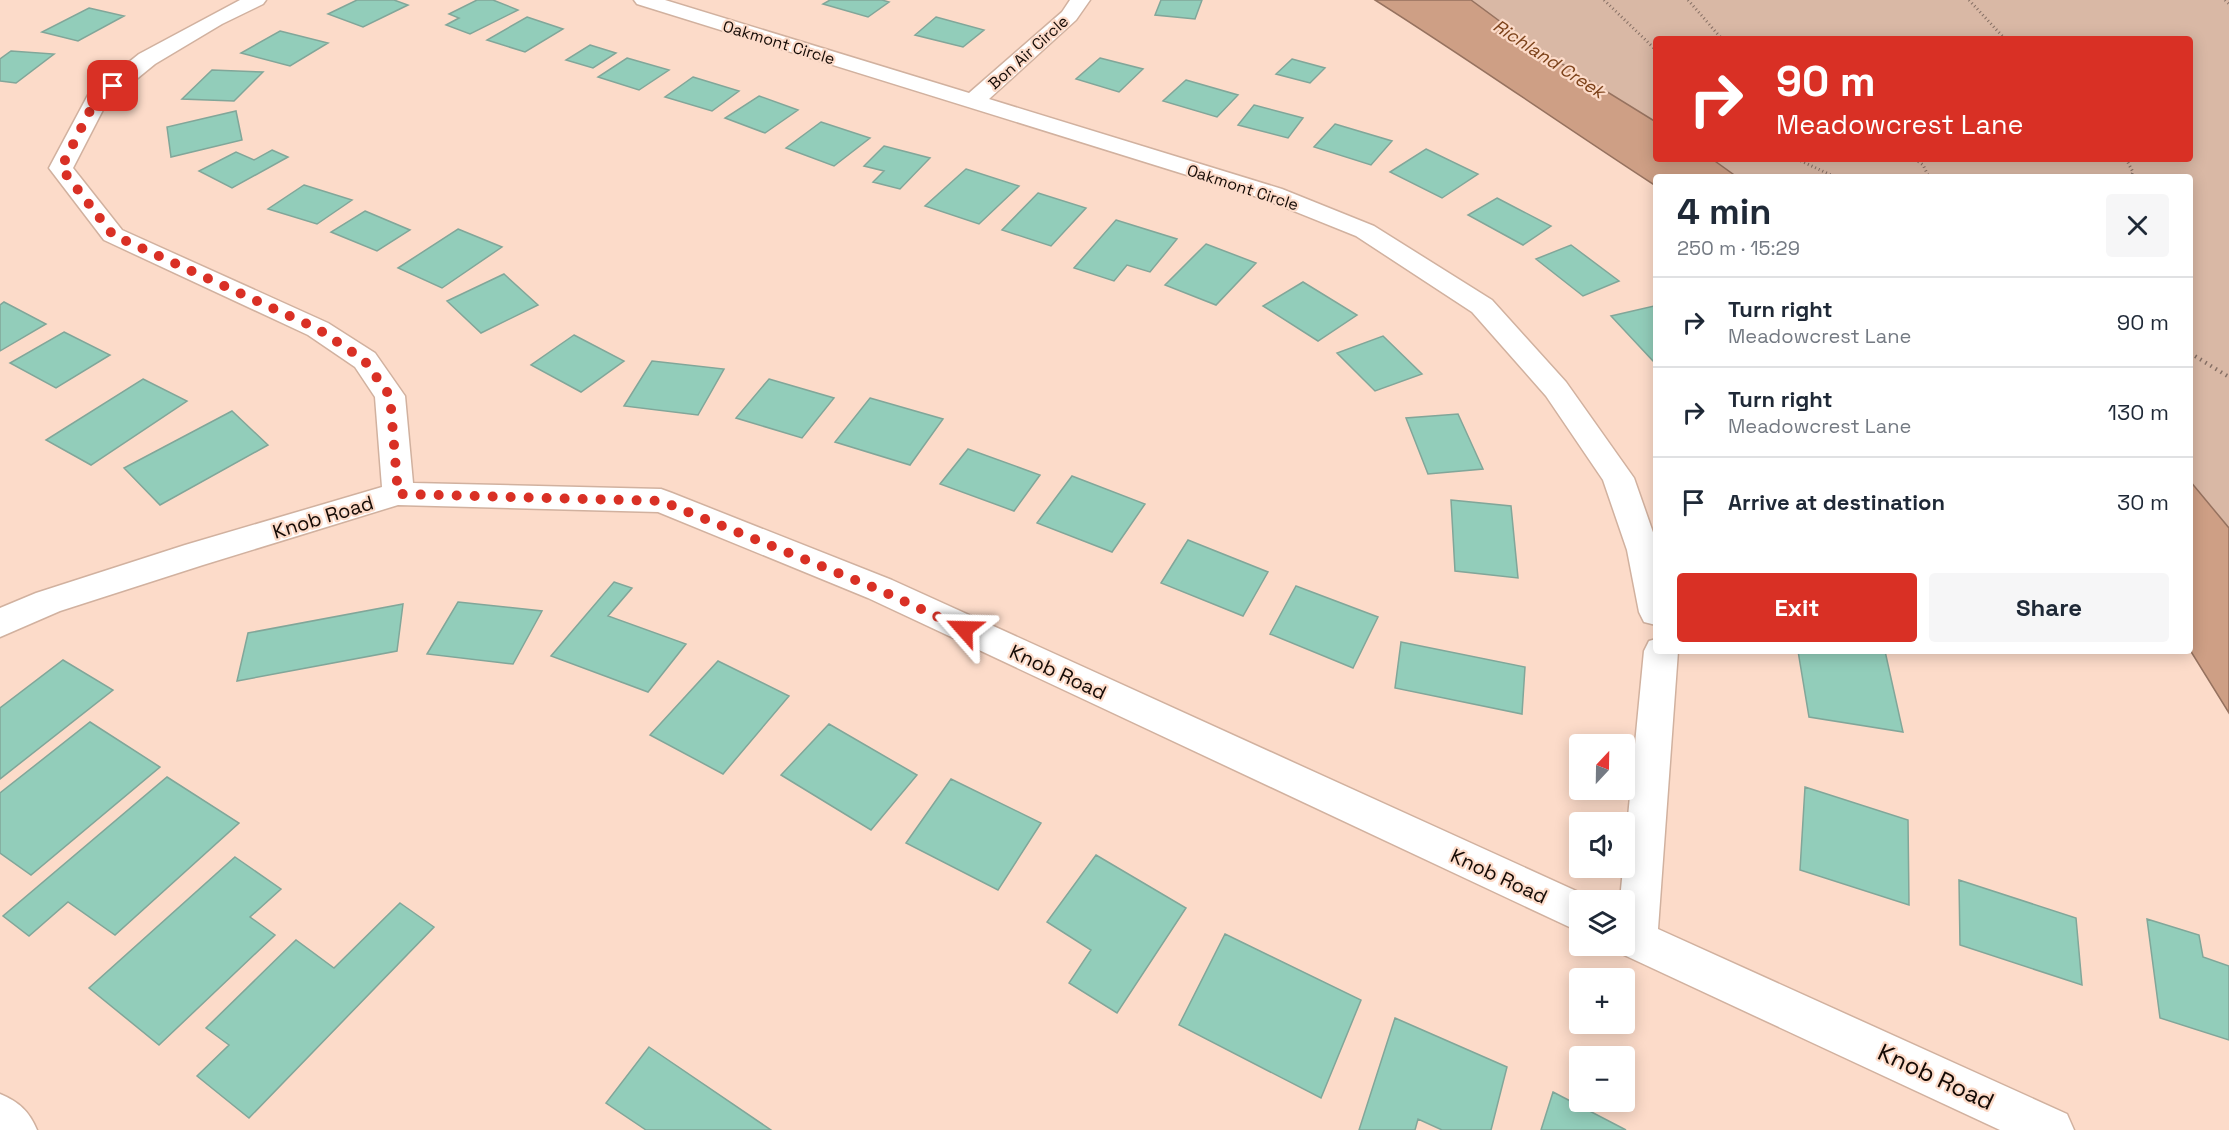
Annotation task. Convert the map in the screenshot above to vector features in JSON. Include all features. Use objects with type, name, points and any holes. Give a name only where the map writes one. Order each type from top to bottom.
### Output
[{"type":"street","points":[[256,0],[215,20],[147,59],[96,99],[61,168],[113,235],[318,329],[364,360],[390,396],[398,494]]},
{"type":"street","name":"Oakmont Circle","points":[[644,0],[1273,194],[1365,231],[1482,306],[1556,389],[1618,478],[1643,550],[1653,598]]},
{"type":"street","name":"Bon Air Circle","points":[[973,101],[1069,16],[1080,0]]},
{"type":"street","name":"Knob Road","points":[[0,623],[48,602],[197,554],[398,494],[661,501],[880,590],[1569,908]]},
{"type":"street","points":[[1635,899],[1661,654]]},
{"type":"street","name":"Knob Road","points":[[1635,939],[2051,1130]]},
{"type":"street","points":[[0,1117],[14,1130]]},
{"type":"path","points":[[1604,0],[1653,47]]},
{"type":"path","points":[[1688,0],[1719,36]]},
{"type":"path","points":[[1969,0],[2002,36]]},
{"type":"path","points":[[2225,0],[2229,4]]},
{"type":"path","points":[[1803,162],[1828,174]]},
{"type":"path","points":[[1919,162],[1928,174]]},
{"type":"path","points":[[2193,355],[2229,377]]},
{"type":"shaded area","points":[[1471,0],[2229,0],[2229,528],[2193,485],[2193,174],[1733,174],[1716,162],[2193,162],[2193,36],[1653,36],[1653,120],[1536,48]]},
{"type":"water","name":"Richland Creek","points":[[1375,0],[1471,0],[1536,48],[1653,120],[1653,162],[1716,162],[1733,174],[1653,174],[1653,184]]},
{"type":"water","points":[[2193,485],[2229,528],[2229,713],[2192,654]]},
{"type":"building","points":[[357,0],[394,0],[408,5],[363,27],[328,14]]},
{"type":"building","points":[[477,0],[493,0],[518,10],[470,34],[446,25],[459,18],[449,14]]},
{"type":"building","points":[[830,0],[889,2],[868,17],[823,4]]},
{"type":"building","points":[[1161,0],[1202,0],[1195,19],[1155,15]]},
{"type":"building","points":[[89,8],[124,16],[78,41],[42,32]]},
{"type":"building","points":[[527,17],[563,29],[525,52],[487,40]]},
{"type":"building","points":[[936,17],[984,30],[963,47],[915,35]]},
{"type":"building","points":[[280,31],[328,43],[290,66],[241,53]]},
{"type":"building","points":[[590,45],[616,53],[593,68],[566,60]]},
{"type":"building","points":[[11,51],[54,54],[16,83],[0,81],[0,59]]},
{"type":"building","points":[[627,58],[669,70],[639,90],[598,77]]},
{"type":"building","points":[[1100,58],[1143,69],[1119,92],[1076,79]]},
{"type":"building","points":[[1292,59],[1325,68],[1310,83],[1276,74]]},
{"type":"building","points":[[212,70],[263,72],[234,101],[182,99]]},
{"type":"building","points":[[693,77],[739,91],[712,111],[665,97]]},
{"type":"building","points":[[1186,80],[1238,95],[1217,117],[1163,101]]},
{"type":"building","points":[[759,96],[798,110],[765,133],[725,118]]},
{"type":"building","points":[[1254,105],[1303,118],[1288,138],[1238,125]]},
{"type":"building","points":[[236,111],[242,140],[171,157],[167,127]]},
{"type":"building","points":[[821,122],[870,138],[834,166],[786,148]]},
{"type":"building","points":[[1335,124],[1392,141],[1371,165],[1314,147]]},
{"type":"building","points":[[884,146],[930,158],[900,189],[873,182],[884,171],[864,166]]},
{"type":"building","points":[[1426,149],[1478,174],[1442,198],[1390,172]]},
{"type":"building","points":[[272,150],[288,157],[232,188],[199,171],[236,152],[254,160]]},
{"type":"building","points":[[966,169],[1019,186],[979,224],[925,206]]},
{"type":"building","points":[[304,185],[352,200],[317,224],[268,209]]},
{"type":"building","points":[[1038,193],[1086,208],[1051,246],[1002,230]]},
{"type":"building","points":[[1497,198],[1551,226],[1523,245],[1468,215]]},
{"type":"building","points":[[365,211],[410,230],[377,251],[331,232]]},
{"type":"building","points":[[1116,220],[1177,239],[1150,272],[1127,265],[1114,281],[1074,268]]},
{"type":"building","points":[[458,229],[502,247],[442,288],[398,268]]},
{"type":"building","points":[[1206,244],[1256,263],[1216,305],[1165,285]]},
{"type":"building","points":[[1571,245],[1619,281],[1583,296],[1536,259]]},
{"type":"building","points":[[504,274],[538,305],[481,333],[447,301]]},
{"type":"building","points":[[1303,282],[1357,315],[1318,341],[1263,306]]},
{"type":"building","points":[[4,302],[46,324],[0,351],[0,305]]},
{"type":"building","points":[[1653,306],[1653,361],[1611,316]]},
{"type":"building","points":[[64,332],[110,355],[56,388],[10,363]]},
{"type":"building","points":[[574,335],[624,361],[581,392],[531,365]]},
{"type":"building","points":[[1383,336],[1422,374],[1375,391],[1337,353]]},
{"type":"building","points":[[652,361],[724,369],[698,415],[624,406]]},
{"type":"building","points":[[143,379],[187,401],[91,465],[46,440]]},
{"type":"building","points":[[769,379],[834,398],[802,438],[736,418]]},
{"type":"building","points":[[870,398],[943,419],[910,465],[835,442]]},
{"type":"building","points":[[232,411],[268,445],[160,505],[124,468]]},
{"type":"building","points":[[1458,414],[1483,469],[1428,474],[1406,418]]},
{"type":"building","points":[[968,449],[1040,475],[1014,511],[940,484]]},
{"type":"building","points":[[1072,476],[1145,504],[1112,552],[1037,523]]},
{"type":"building","points":[[1451,500],[1511,506],[1518,578],[1455,571]]},
{"type":"building","points":[[1188,540],[1268,572],[1243,616],[1161,583]]},
{"type":"building","points":[[614,582],[632,588],[608,616],[686,644],[648,692],[551,656]]},
{"type":"building","points":[[1296,586],[1378,617],[1353,668],[1270,634]]},
{"type":"building","points":[[458,602],[542,611],[513,664],[427,654]]},
{"type":"building","points":[[403,604],[397,651],[237,681],[248,633]]},
{"type":"building","points":[[1401,642],[1525,667],[1522,714],[1395,688]]},
{"type":"building","points":[[1798,654],[1886,654],[1903,732],[1809,717]]},
{"type":"building","points":[[63,660],[113,690],[0,779],[0,708]]},
{"type":"building","points":[[718,661],[789,696],[723,774],[650,735]]},
{"type":"building","points":[[90,722],[160,767],[31,875],[0,853],[0,793]]},
{"type":"building","points":[[829,724],[917,775],[871,830],[781,775]]},
{"type":"building","points":[[167,777],[239,823],[115,935],[68,902],[29,936],[3,916]]},
{"type":"building","points":[[951,779],[1041,823],[998,890],[906,843]]},
{"type":"building","points":[[1805,787],[1908,820],[1909,905],[1800,870]]},
{"type":"building","points":[[1096,855],[1186,908],[1117,1013],[1069,983],[1091,950],[1047,922]]},
{"type":"building","points":[[235,857],[281,889],[250,917],[275,935],[159,1045],[89,988]]},
{"type":"building","points":[[1959,880],[2076,918],[2082,985],[1960,945]]},
{"type":"building","points":[[400,903],[434,927],[249,1118],[197,1076],[229,1045],[206,1028],[296,940],[334,968]]},
{"type":"building","points":[[2147,919],[2199,935],[2203,957],[2229,966],[2229,1040],[2160,1018]]},
{"type":"building","points":[[1225,934],[1361,1000],[1321,1098],[1179,1025]]},
{"type":"building","points":[[1395,1018],[1507,1067],[1491,1130],[1442,1130],[1418,1119],[1415,1130],[1359,1130]]},
{"type":"building","points":[[649,1047],[771,1130],[646,1130],[606,1103]]},
{"type":"building","points":[[1553,1092],[1569,1100],[1569,1112],[1591,1112],[1626,1130],[1541,1130]]},
{"type":"route","points":[[113,86],[96,99],[61,168],[113,235],[318,329],[364,360],[390,396],[398,494],[661,501],[880,590],[964,629]]}]
